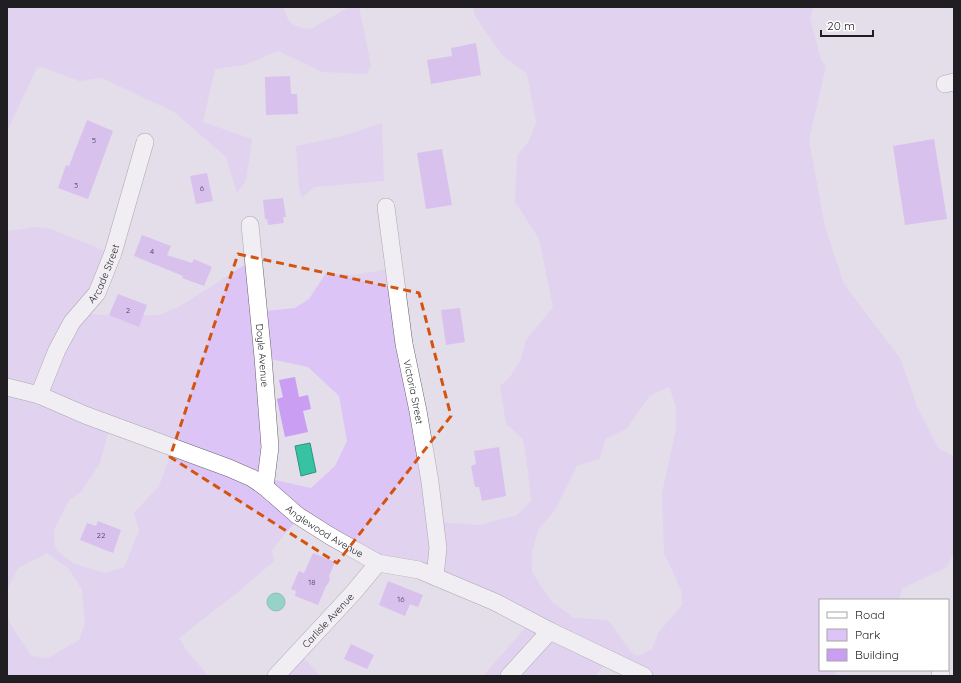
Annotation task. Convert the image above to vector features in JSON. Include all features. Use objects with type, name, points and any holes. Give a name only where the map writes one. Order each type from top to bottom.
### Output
[{"type":"street","name":"Arcade Street","points":[[39,395],[57,350],[71,324],[97,293],[113,253],[145,142]]},
{"type":"street","name":"Victoria Street","points":[[386,207],[404,344],[418,411],[430,482],[438,548],[435,577]]},
{"type":"street","name":"Doyle Avenue","points":[[250,224],[270,447],[265,487]]},
{"type":"street","name":"Anglewood Avenue","points":[[7,387],[39,395],[85,416],[229,468],[252,478],[265,487],[297,515],[330,536],[378,563],[419,570],[495,602],[550,632],[644,676]]},
{"type":"street","name":"Carlisle Avenue","points":[[276,676],[353,593],[378,563]]},
{"type":"street","points":[[509,676],[550,632]]},
{"type":"highlighted area","points":[[238,254],[419,293],[451,416],[337,563],[170,457]]},
{"type":"green space","points":[[7,7],[283,7],[292,24],[311,29],[349,7],[359,7],[371,65],[367,74],[322,72],[278,51],[245,65],[215,69],[203,122],[252,139],[246,181],[237,193],[226,157],[174,112],[102,78],[79,81],[42,67],[37,68],[7,131]]},
{"type":"green space","points":[[473,7],[814,7],[810,18],[821,60],[826,66],[809,140],[825,227],[844,284],[900,358],[918,409],[939,449],[954,456],[954,551],[947,567],[903,588],[898,599],[819,599],[819,671],[835,671],[836,676],[652,676],[610,658],[595,676],[483,676],[527,626],[530,619],[376,559],[300,516],[272,550],[274,561],[238,592],[179,638],[185,648],[208,676],[7,676],[7,616],[31,656],[48,658],[79,640],[85,623],[82,590],[69,569],[47,553],[17,569],[7,589],[7,230],[9,231],[33,227],[51,229],[108,252],[82,313],[102,315],[160,315],[182,305],[249,262],[257,312],[295,308],[309,299],[326,273],[352,275],[390,269],[438,522],[479,525],[517,515],[531,501],[523,439],[506,424],[500,386],[509,378],[520,362],[526,340],[553,307],[539,239],[515,202],[517,156],[529,141],[536,123],[527,74],[501,54],[475,16]],"holes":[[[261,357],[308,367],[339,396],[347,441],[335,466],[311,488],[271,479]],[[669,387],[676,406],[676,429],[662,493],[664,553],[681,590],[682,605],[659,632],[652,649],[638,656],[631,652],[608,620],[574,618],[551,601],[532,572],[532,552],[538,530],[555,510],[577,466],[599,459],[606,439],[626,429],[650,396]],[[110,425],[174,445],[159,486],[134,513],[139,531],[124,567],[105,573],[75,564],[57,551],[55,546],[54,530],[69,500],[81,492],[100,463]]]},
{"type":"green space","points":[[382,123],[384,181],[314,187],[302,198],[299,188],[296,146],[343,136]]},
{"type":"green space","points":[[299,652],[320,676],[275,676]]},
{"type":"shaded area","points":[[310,443],[316,472],[301,476],[295,446]]},
{"type":"shaded area","points":[[272,593],[280,593],[285,598],[283,609],[280,611],[272,611],[267,606],[267,598]]},
{"type":"building","points":[[476,43],[481,75],[431,84],[427,60],[452,56],[451,48]]},
{"type":"building","points":[[290,76],[291,94],[297,94],[298,114],[266,115],[265,77]]},
{"type":"building","points":[[87,120],[113,131],[88,199],[58,188],[66,165],[69,166]]},
{"type":"building","points":[[934,139],[947,219],[905,225],[893,146]]},
{"type":"building","points":[[442,149],[452,205],[426,209],[417,153]]},
{"type":"building","points":[[207,173],[213,201],[196,204],[190,176]]},
{"type":"building","points":[[283,198],[286,217],[283,217],[284,223],[268,225],[267,219],[265,219],[263,200]]},
{"type":"building","points":[[142,235],[171,246],[167,255],[192,263],[194,259],[212,267],[204,286],[182,278],[183,276],[134,256]]},
{"type":"building","points":[[118,294],[147,305],[139,327],[109,315]]},
{"type":"building","points":[[460,308],[465,342],[446,345],[441,310]]},
{"type":"building","points":[[295,377],[299,397],[308,395],[311,409],[303,411],[308,432],[285,437],[277,399],[283,397],[279,380]]},
{"type":"building","points":[[499,447],[506,496],[482,501],[479,487],[475,487],[471,466],[476,464],[474,451]]},
{"type":"building","points":[[98,521],[121,530],[113,553],[80,540],[87,523],[96,526]]},
{"type":"building","points":[[313,553],[335,562],[329,576],[330,579],[318,605],[295,596],[296,591],[291,589],[299,571],[304,573]]},
{"type":"building","points":[[388,581],[423,595],[418,607],[410,604],[405,616],[379,605]]},
{"type":"building","points":[[351,644],[374,655],[367,669],[344,659]]}]
